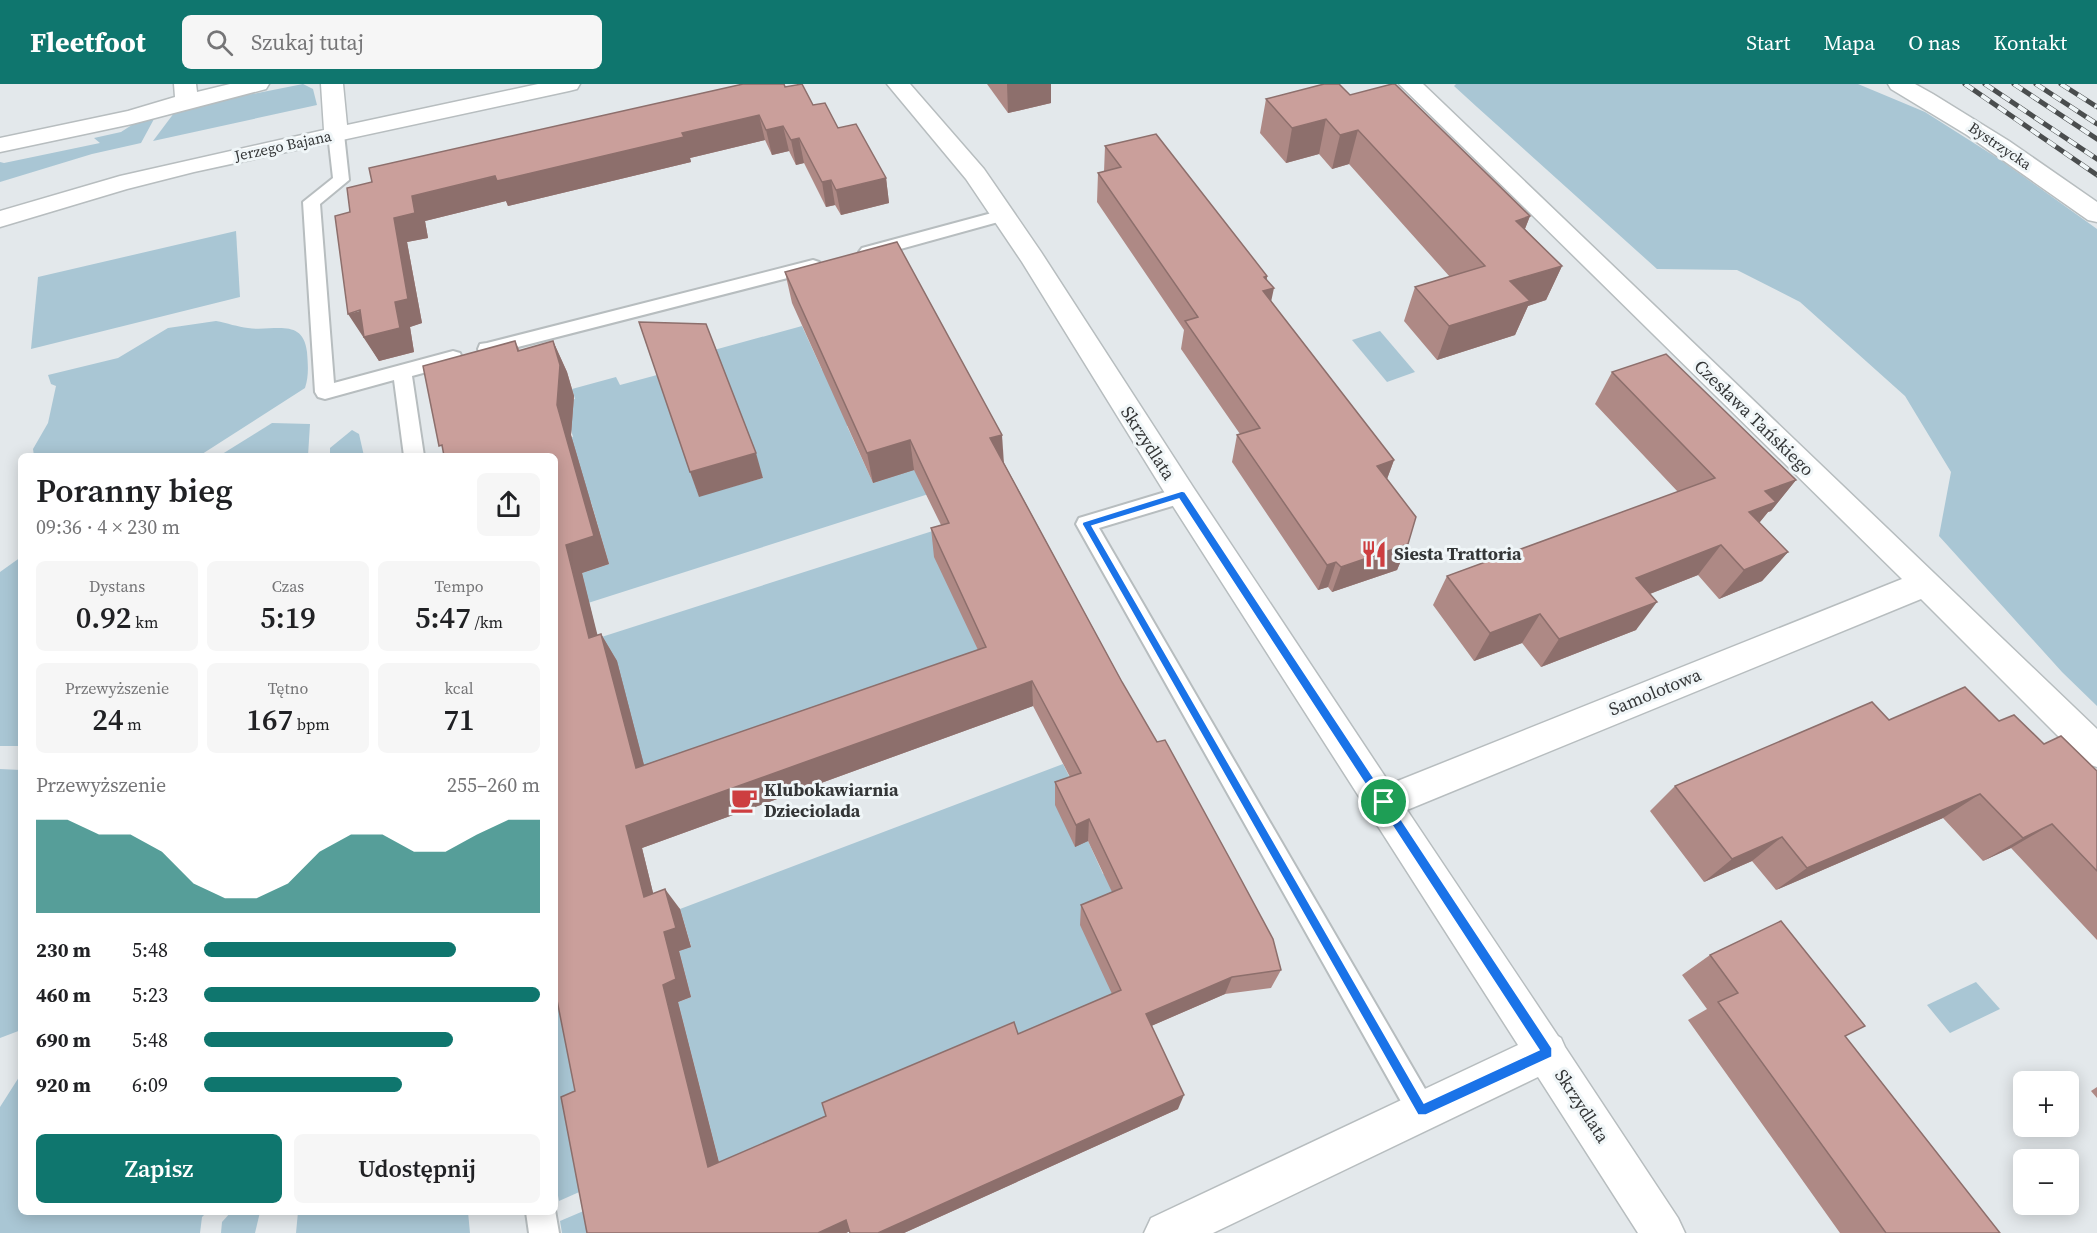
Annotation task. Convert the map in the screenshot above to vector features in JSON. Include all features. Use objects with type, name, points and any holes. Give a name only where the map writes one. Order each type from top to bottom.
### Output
[{"type":"street","points":[[332,84],[336,134]]},
{"type":"street","name":"Jerzego Bajana","points":[[0,219],[120,183],[568,84]]},
{"type":"street","name":"Skrzydlata","points":[[898,84],[975,174],[1003,215],[1182,495],[1663,1233]]},
{"type":"street","name":"Czesława Tańskiego","points":[[1410,84],[1926,583],[2097,752]]},
{"type":"street","name":"Bystrzycka","points":[[1899,84],[1941,106],[2097,214]]},
{"type":"street","points":[[0,145],[132,117],[186,92],[253,85]]},
{"type":"street","name":"Samolotowa","points":[[1384,802],[1926,583]]},
{"type":"street","points":[[1166,1233],[1547,1052]]},
{"type":"lane","points":[[336,134],[341,180],[311,202],[325,392],[828,262]]},
{"type":"lane","points":[[849,256],[1003,215]]},
{"type":"lane","points":[[402,372],[414,453]]},
{"type":"lane","points":[[1182,495],[1086,524],[1422,1111]]},
{"type":"lane","points":[[541,1215],[544,1233]]},
{"type":"shaded area","points":[[303,84],[313,89],[317,105],[153,141],[174,113],[207,103]]},
{"type":"shaded area","points":[[1456,84],[1858,84],[1925,112],[1999,159],[2097,229],[2097,706],[2062,672],[1939,536],[1951,472],[1905,396],[1800,302],[1737,270],[1657,269],[1454,86]]},
{"type":"shaded area","points":[[154,119],[141,143],[92,154],[0,182],[0,162],[100,143],[94,138],[121,132],[135,123]]},
{"type":"shaded area","points":[[236,231],[240,297],[31,349],[38,277]]},
{"type":"shaded area","points":[[216,321],[248,328],[293,330],[300,334],[307,352],[308,375],[305,388],[204,453],[34,453],[33,449],[48,423],[56,386],[51,384],[48,375],[118,358],[168,328]]},
{"type":"shaded area","points":[[802,326],[822,370],[858,359],[926,402],[847,426],[873,483],[916,469],[966,482],[563,611],[588,599],[582,573],[609,564],[591,502],[558,460],[558,453],[522,453],[573,437],[566,412],[541,408],[575,399],[572,389],[616,377],[620,385],[657,375],[699,496],[763,478],[714,350]]},
{"type":"shaded area","points":[[1380,331],[1415,372],[1387,382],[1352,340]]},
{"type":"shaded area","points":[[272,423],[310,424],[308,453],[224,453]]},
{"type":"shaded area","points":[[352,430],[359,434],[363,453],[330,453],[330,448]]},
{"type":"shaded area","points":[[942,528],[1008,666],[629,800],[589,641]]},
{"type":"shaded area","points":[[18,559],[18,746],[0,746],[0,572]]},
{"type":"shaded area","points":[[1063,764],[1079,796],[1088,841],[1103,874],[1114,870],[1118,1008],[723,1178],[678,1002],[691,997],[679,951],[691,946],[680,909]]},
{"type":"shaded area","points":[[0,769],[18,770],[18,1031],[0,1038]]},
{"type":"shaded area","points":[[1976,982],[2000,1009],[1950,1033],[1927,1005]]},
{"type":"shaded area","points":[[565,987],[586,1189],[559,1201],[558,1196],[558,990]]},
{"type":"shaded area","points":[[18,1079],[18,1215],[204,1215],[200,1233],[0,1233],[0,1107]]},
{"type":"shaded area","points":[[600,1204],[606,1233],[562,1233],[560,1221]]},
{"type":"shaded area","points":[[228,1215],[259,1215],[255,1233],[221,1233],[222,1222]]},
{"type":"shaded area","points":[[298,1215],[468,1215],[470,1233],[296,1233]]},
{"type":"building","points":[[743,84],[784,84],[785,87],[802,84],[813,105],[825,103],[838,128],[856,124],[886,178],[836,190],[831,180],[822,182],[799,138],[791,140],[783,126],[766,130],[759,115],[682,133],[684,137],[497,181],[495,176],[412,196],[415,213],[394,218],[408,299],[395,302],[400,328],[364,337],[360,310],[348,314],[335,216],[350,212],[347,188],[372,182],[369,168]]},
{"type":"building","points":[[1324,84],[1339,84],[1350,95],[1395,84],[1530,216],[1516,221],[1562,266],[1510,281],[1530,301],[1449,326],[1415,287],[1485,266],[1358,130],[1340,135],[1326,119],[1292,128],[1266,99]]},
{"type":"building","points":[[1156,134],[1267,276],[1264,277],[1274,288],[1263,291],[1394,460],[1377,466],[1416,517],[1408,544],[1341,567],[1336,562],[1327,565],[1237,435],[1260,428],[1185,321],[1198,317],[1098,173],[1121,167],[1105,146]]},
{"type":"building","points":[[897,242],[1002,435],[990,438],[1122,682],[1157,742],[1165,740],[1273,939],[1281,970],[1232,977],[1146,1014],[1184,1095],[878,1233],[850,1233],[846,1220],[818,1233],[587,1233],[561,1097],[575,1091],[558,1005],[558,453],[443,453],[442,445],[439,446],[423,366],[515,341],[518,351],[553,341],[560,365],[557,405],[594,536],[566,545],[589,638],[601,634],[636,768],[986,647],[931,528],[949,523],[910,440],[867,453],[785,272]],"holes":[[[1032,681],[1081,773],[1055,782],[1076,825],[1089,819],[1122,888],[1081,905],[1121,990],[1018,1034],[1014,1022],[822,1103],[826,1116],[708,1167],[663,985],[676,979],[664,932],[676,928],[665,889],[644,897],[626,826]]]},
{"type":"building","points":[[639,322],[706,324],[756,453],[690,472]]},
{"type":"building","points":[[1666,354],[1796,480],[1765,491],[1776,502],[1749,512],[1788,552],[1744,570],[1721,545],[1636,578],[1657,602],[1559,639],[1540,614],[1490,633],[1447,576],[1715,478],[1612,372]]},
{"type":"building","points":[[1965,687],[1999,721],[2014,715],[2044,744],[2061,736],[2097,771],[2097,871],[2052,824],[2023,838],[1980,794],[1807,868],[1782,837],[1732,859],[1675,786],[1872,702],[1889,720]]},
{"type":"building","points":[[1781,921],[1865,1026],[1845,1036],[2000,1233],[1886,1233],[1718,1002],[1738,993],[1710,955]]},
{"type":"railway","points":[[1965,84],[2097,175]]},
{"type":"railway","points":[[1985,84],[2097,159]]},
{"type":"railway","points":[[2014,84],[2097,139]]},
{"type":"railway","points":[[2036,84],[2097,124]]},
{"type":"railway","points":[[2061,84],[2097,107]]},
{"type":"place","name":"Siesta Trattoria","points":[[1374,554]]},
{"type":"place","name":"Klubokawiarnia Dzieciolada","points":[[744,800]]},
{"type":"route","points":[[1182,495],[1384,802],[1547,1052],[1422,1111],[1314,919],[1168,671],[1086,524],[1182,495]]}]
